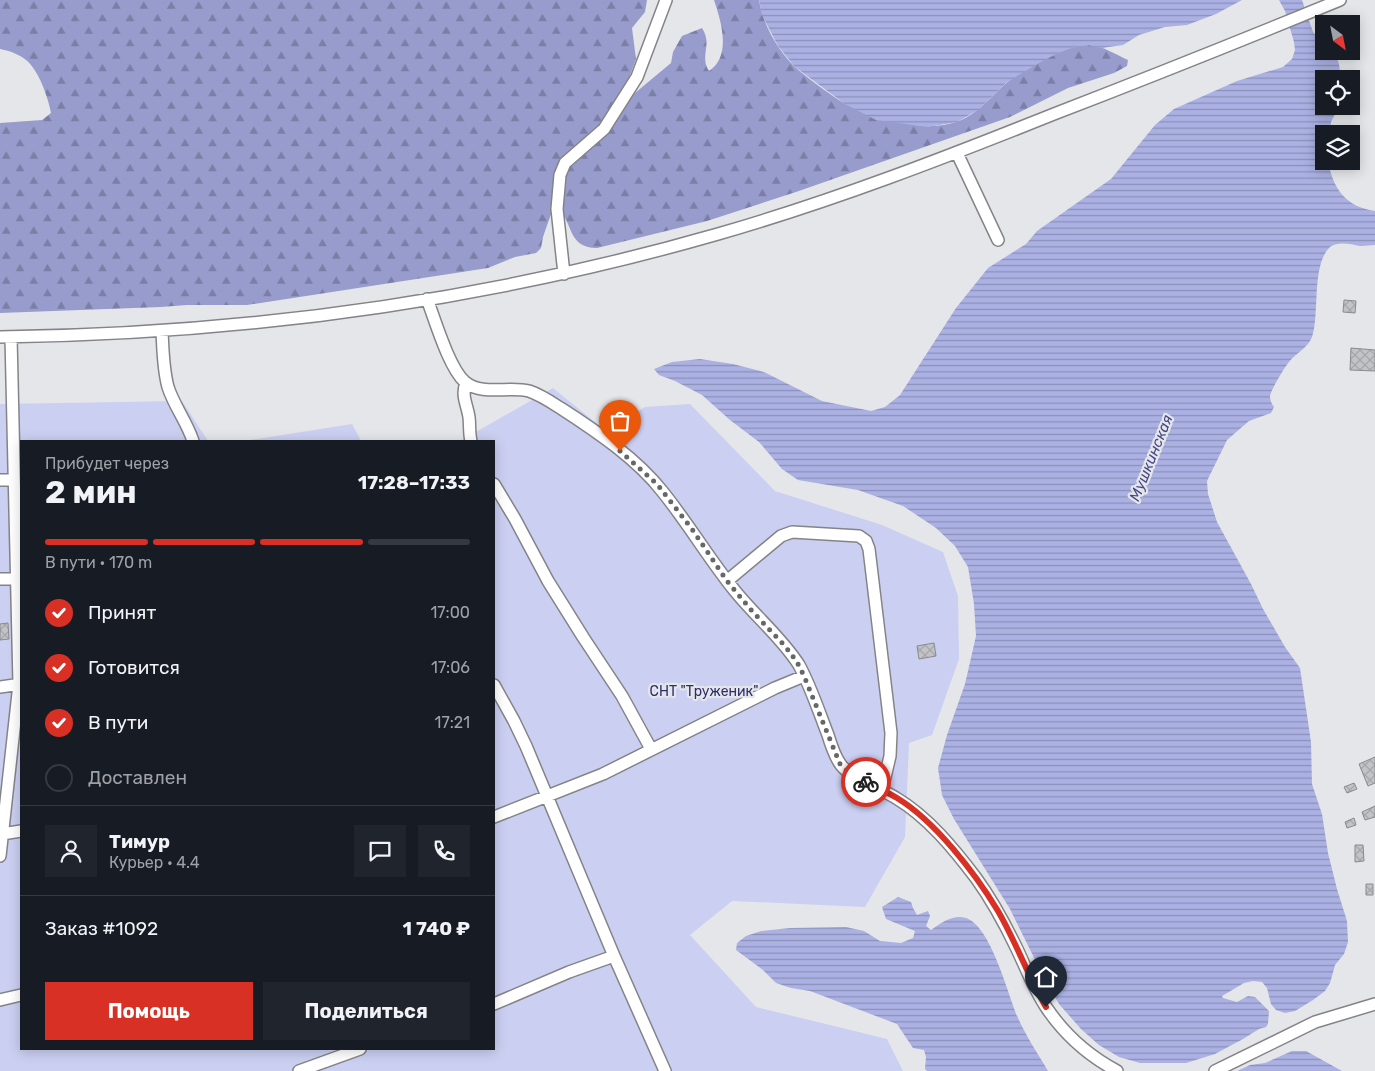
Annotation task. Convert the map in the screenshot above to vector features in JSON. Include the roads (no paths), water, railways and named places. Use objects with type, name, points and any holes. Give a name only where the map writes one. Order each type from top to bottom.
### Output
[{"type":"street","points":[[564,274],[557,209],[560,175],[565,163],[604,129],[637,77],[666,0]]},
{"type":"street","points":[[0,856],[4,794],[20,684],[13,480],[5,337],[162,331],[346,312],[564,274],[646,254],[721,233],[866,187],[957,153],[1337,1]]},
{"type":"street","points":[[957,153],[998,240]]},
{"type":"street","points":[[427,299],[448,354],[458,374],[466,383],[477,388],[528,391],[544,397],[592,429],[634,462],[657,484],[692,529],[727,581],[785,646],[804,676],[840,764],[850,774],[898,799],[917,814],[956,853],[978,880],[998,912],[1046,1007],[1067,1033],[1080,1045],[1101,1062],[1117,1071]]},
{"type":"street","points":[[162,331],[168,387],[193,440]]},
{"type":"street","points":[[466,383],[463,399],[469,418],[469,440]]},
{"type":"street","points":[[0,480],[13,480]]},
{"type":"street","points":[[495,486],[548,581],[622,696],[651,749]]},
{"type":"street","points":[[727,581],[781,536],[792,532],[860,536],[866,541],[869,549],[891,733],[890,756],[882,790]]},
{"type":"street","points":[[0,579],[16,579]]},
{"type":"street","points":[[495,817],[603,774],[775,688],[804,676]]},
{"type":"street","points":[[0,687],[20,684]]},
{"type":"street","points":[[495,687],[514,721],[547,796],[664,1071]]},
{"type":"street","points":[[2,834],[20,831]]},
{"type":"street","points":[[495,1004],[569,972],[614,956]]},
{"type":"street","points":[[0,1000],[20,995]]},
{"type":"street","points":[[1215,1071],[1315,1022],[1375,1004]]},
{"type":"street","points":[[299,1071],[357,1050]]},
{"type":"water","points":[[759,0],[1242,0],[1216,14],[1187,25],[1165,27],[1139,35],[1123,45],[1102,48],[1088,45],[1062,51],[1007,82],[978,110],[957,122],[928,127],[876,120],[845,104],[795,67],[778,46],[762,15]]},
{"type":"water","name":"Мушкинская","points":[[1279,0],[1302,0],[1315,34],[1315,60],[1338,61],[1340,70],[1315,70],[1315,115],[1334,115],[1331,125],[1315,125],[1315,170],[1330,170],[1333,180],[1342,195],[1356,205],[1375,211],[1375,245],[1337,244],[1330,247],[1324,255],[1318,277],[1314,327],[1310,341],[1289,362],[1275,384],[1270,396],[1274,407],[1271,413],[1249,421],[1227,440],[1207,481],[1208,494],[1217,522],[1263,609],[1285,647],[1300,668],[1311,742],[1312,784],[1322,814],[1328,853],[1347,921],[1348,942],[1344,954],[1335,965],[1330,983],[1325,991],[1295,1011],[1285,1013],[1276,1010],[1271,1004],[1267,988],[1262,982],[1244,983],[1222,996],[1223,998],[1237,1002],[1248,996],[1255,997],[1269,1011],[1266,1027],[1259,1029],[1215,1054],[1186,1063],[1140,1063],[1119,1057],[1099,1045],[1081,1029],[1059,1004],[1010,909],[954,819],[942,795],[938,768],[947,735],[965,684],[976,636],[974,604],[968,567],[955,546],[936,528],[903,506],[858,490],[798,480],[782,469],[759,442],[702,395],[659,375],[654,369],[672,362],[700,359],[733,364],[764,372],[822,401],[871,411],[885,407],[900,395],[956,308],[988,268],[1026,244],[1037,231],[1111,179],[1155,125],[1174,109],[1237,81],[1283,67],[1292,59],[1295,50],[1294,42],[1285,11]]},
{"type":"water","points":[[898,897],[911,902],[917,915],[928,911],[930,916],[926,926],[931,930],[956,917],[966,918],[975,924],[991,947],[1018,1018],[1048,1071],[927,1071],[925,1069],[926,1057],[924,1050],[913,1048],[897,1024],[810,991],[776,983],[763,970],[736,950],[737,943],[746,936],[761,931],[790,928],[846,927],[864,931],[880,941],[901,943],[913,938],[915,931],[886,919],[882,907]]},
{"type":"water","points":[[1292,1051],[1306,1051],[1342,1071],[1237,1071],[1250,1065],[1265,1063]]},
{"type":"park label","name":"СНТ \"Труженик\"","points":[[704,691]]}]
